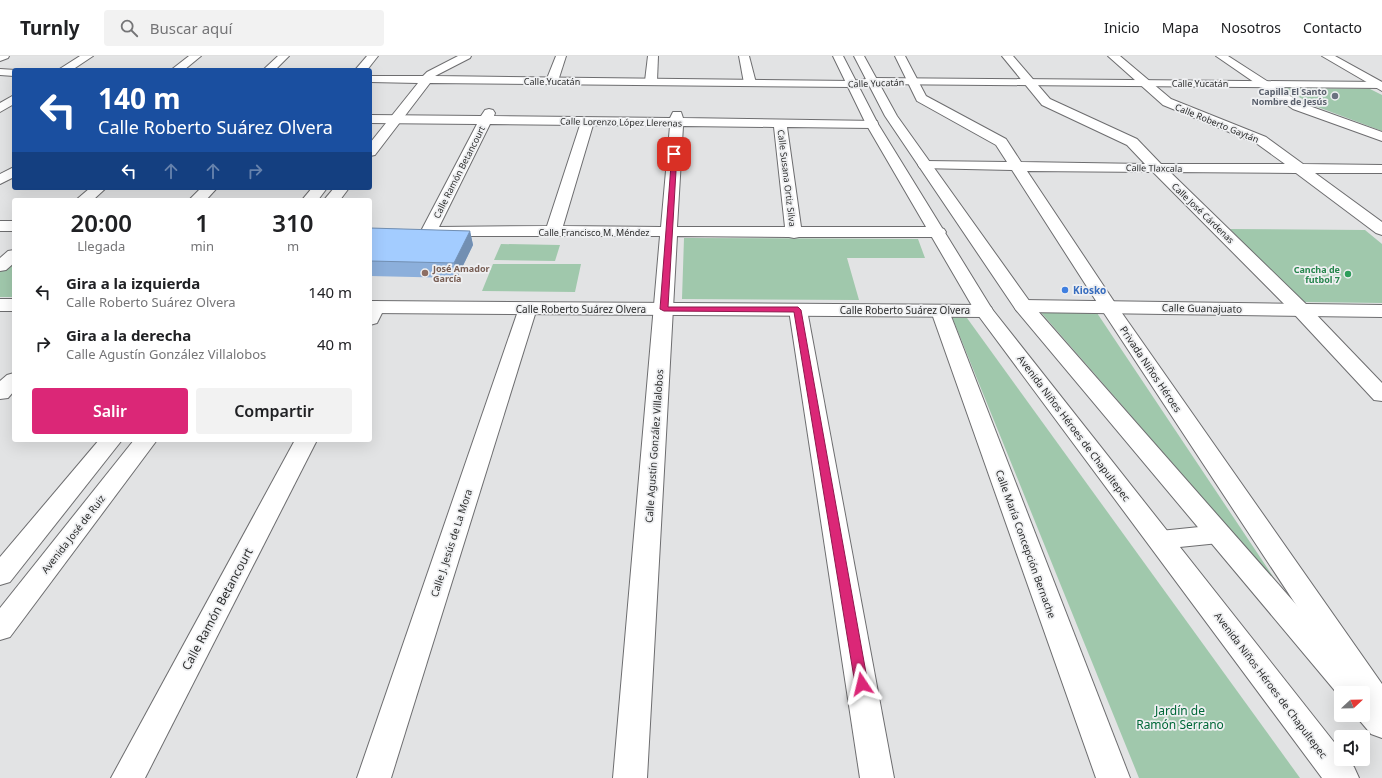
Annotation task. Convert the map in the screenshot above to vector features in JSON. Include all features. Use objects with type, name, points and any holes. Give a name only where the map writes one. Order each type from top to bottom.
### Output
[{"type":"street","points":[[0,58],[4,56]]},
{"type":"street","points":[[180,68],[196,56]]},
{"type":"street","points":[[271,68],[284,56]]},
{"type":"street","points":[[363,68],[373,56]]},
{"type":"street","points":[[400,90],[416,74],[452,56]]},
{"type":"street","points":[[372,149],[431,74],[440,68],[466,56]]},
{"type":"street","points":[[552,81],[561,56]]},
{"type":"street","points":[[652,81],[654,56]]},
{"type":"street","points":[[744,56],[750,82]]},
{"type":"street","name":"Avenida Niños Héroes de Chapultepec","points":[[838,56],[892,116],[1023,306],[1349,686]]},
{"type":"street","name":"Avenida Niños Héroes de Chapultepec","points":[[859,56],[870,120],[984,311],[1342,778]]},
{"type":"street","name":"Privada Niños Héroes","points":[[900,56],[921,98],[1001,142],[1109,307],[1382,709]]},
{"type":"street","name":"Calle José Cárdenas","points":[[1007,56],[1046,102],[1132,142],[1156,168],[1301,310],[1382,395]]},
{"type":"street","name":"Calle Roberto Gaytán","points":[[1113,56],[1167,102],[1261,140],[1382,230]]},
{"type":"street","points":[[1221,56],[1296,106],[1382,137]]},
{"type":"street","points":[[1327,56],[1380,85]]},
{"type":"street","points":[[69,68],[93,58]]},
{"type":"street","points":[[83,68],[93,58]]},
{"type":"street","points":[[0,72],[12,73]]},
{"type":"street","name":"Calle Yucatán","points":[[372,79],[1380,85]]},
{"type":"street","points":[[5,114],[12,103]]},
{"type":"street","name":"Calle Lorenzo López Llerenas","points":[[376,116],[870,120]]},
{"type":"street","name":"Calle Lorenzo López Llerenas","points":[[488,117],[588,121],[677,119],[780,124],[870,120]]},
{"type":"street","name":"Calle Ramón Betancourt","points":[[421,231],[488,117]]},
{"type":"street","name":"Calle Agustín González Villalobos","points":[[630,778],[677,119]]},
{"type":"street","points":[[553,232],[588,121]]},
{"type":"street","name":"Calle Susana Ortiz Silva","points":[[780,124],[794,233]]},
{"type":"street","name":"Calle Tlaxcala","points":[[925,165],[1382,169]]},
{"type":"street","points":[[0,180],[12,172]]},
{"type":"street","points":[[86,198],[96,190]]},
{"type":"street","points":[[198,198],[208,190]]},
{"type":"street","points":[[312,198],[318,190]]},
{"type":"street","points":[[334,198],[340,190]]},
{"type":"street","points":[[0,226],[12,226]]},
{"type":"street","name":"Calle Francisco M. Méndez","points":[[421,231],[794,233],[938,232]]},
{"type":"street","points":[[0,266],[12,257]]},
{"type":"street","points":[[0,305],[12,305]]},
{"type":"street","name":"Calle Guanajuato","points":[[1023,306],[1382,311]]},
{"type":"street","name":"Calle Roberto Suárez Olvera","points":[[372,311],[528,308],[984,311]]},
{"type":"street","name":"Calle J. Jesús de La Mora","points":[[374,778],[528,308]]},
{"type":"street","points":[[798,310],[877,778]]},
{"type":"street","name":"Calle María Concepción Bernache","points":[[940,310],[1113,778]]},
{"type":"street","points":[[0,393],[12,381]]},
{"type":"street","points":[[0,574],[109,442]]},
{"type":"street","name":"Avenida José de Ruiz","points":[[0,628],[144,442]]},
{"type":"street","name":"Calle Ramón Betancourt","points":[[128,778],[305,442]]},
{"type":"street","points":[[1160,540],[1218,534]]},
{"type":"street","points":[[1370,710],[1382,724]]},
{"type":"green space","points":[[1283,88],[1370,89],[1382,95],[1382,131],[1315,106]]},
{"type":"green space","points":[[1230,229],[1365,230],[1382,244],[1382,303],[1302,302]]},
{"type":"green space","points":[[684,238],[918,239],[925,258],[847,258],[859,300],[682,299]]},
{"type":"green space","points":[[501,244],[560,245],[555,261],[494,260]]},
{"type":"green space","points":[[12,261],[12,297],[0,297],[0,270]]},
{"type":"green space","points":[[493,264],[581,264],[575,292],[482,291]]},
{"type":"green space","points":[[1038,309],[1095,310],[1278,584]]},
{"type":"green space","name":"Jardín de Ramón Serrano","points":[[952,317],[967,318],[1300,778],[1139,778]]},
{"type":"building","points":[[372,228],[470,231],[454,263],[372,261]]},
{"type":"place","name":"Capilla El Santo Nombre de Jesús","points":[[1335,96]]},
{"type":"place","name":"José Amador García","points":[[425,273]]},
{"type":"place","name":"Cancha de futbol 7","points":[[1348,274]]},
{"type":"place","name":"Kiosko","points":[[1065,290]]},
{"type":"route","points":[[674,154],[664,309],[798,310],[862,684]]}]
